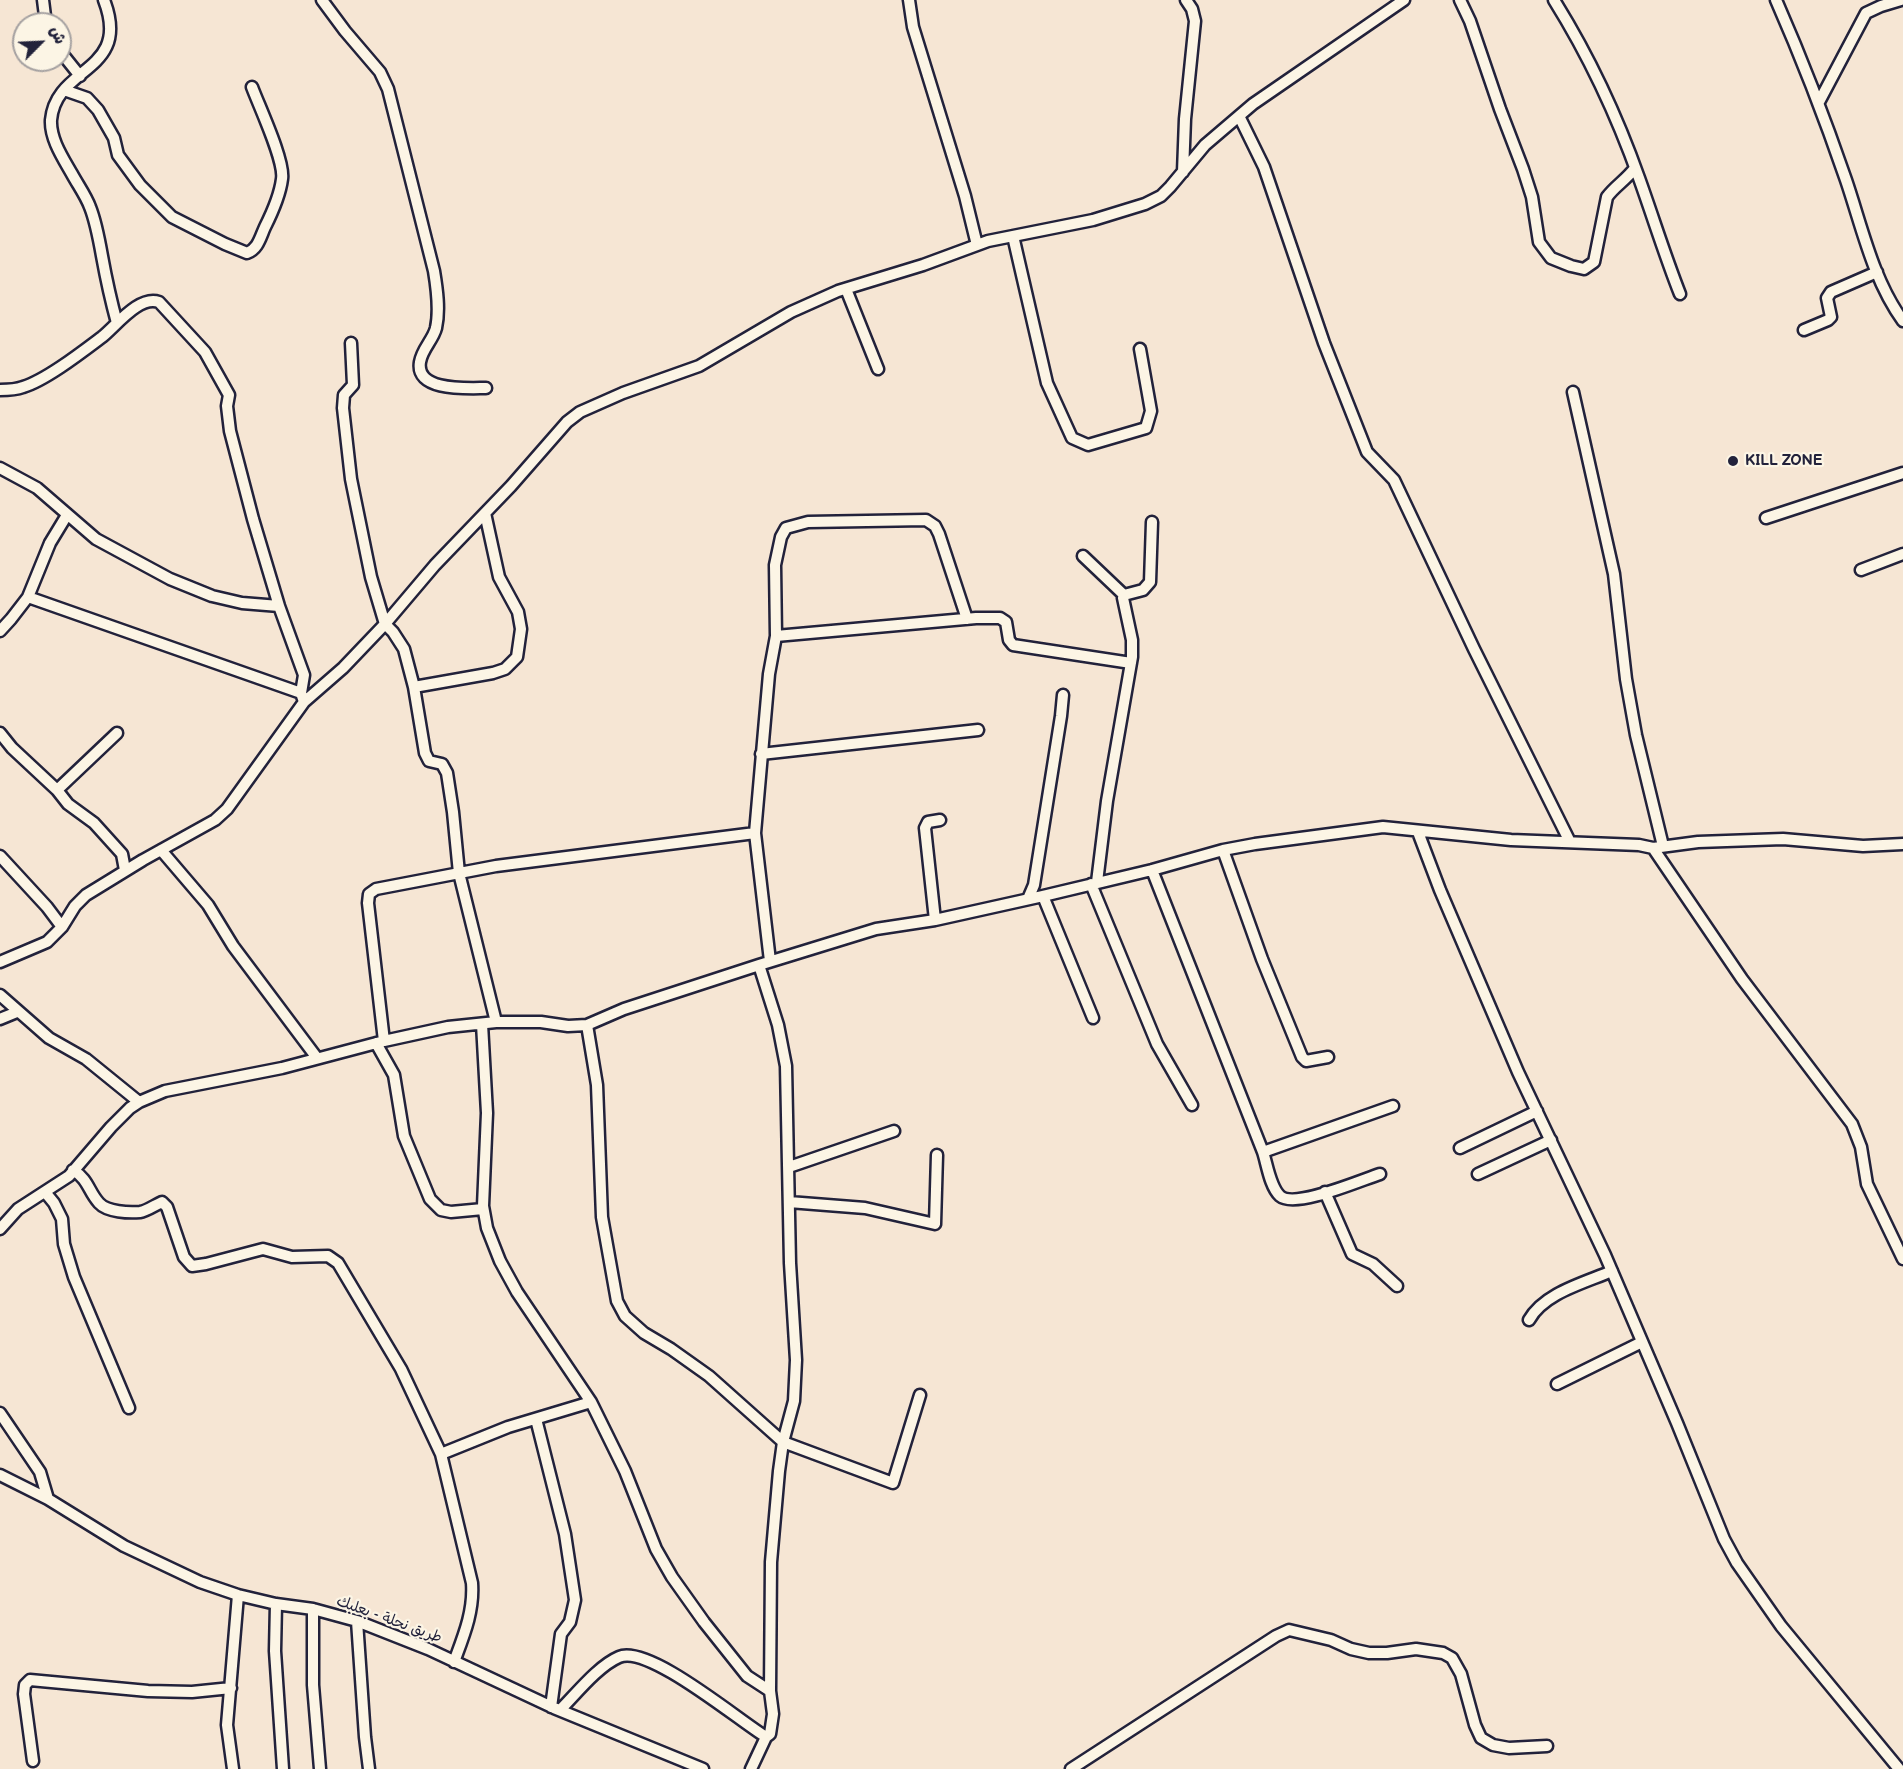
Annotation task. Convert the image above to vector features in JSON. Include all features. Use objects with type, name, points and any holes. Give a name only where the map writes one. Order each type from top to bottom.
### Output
[{"type":"street","points":[[104,0],[112,28],[110,43],[64,90],[53,110],[52,134],[89,205],[95,222],[117,323]]},
{"type":"street","points":[[322,0],[380,72],[388,89],[434,271],[437,324],[421,358],[420,367],[423,374],[433,384],[486,388]]},
{"type":"street","points":[[909,0],[913,27],[965,196],[977,245]]},
{"type":"street","points":[[1183,172],[1185,119],[1195,21],[1192,9],[1186,0]]},
{"type":"street","points":[[0,962],[47,942],[62,927],[75,906],[86,895],[125,870],[215,820],[227,809],[303,698],[343,668],[567,422],[580,412],[623,393],[699,366],[791,312],[846,289],[977,245],[1050,227],[1094,220],[1145,204],[1161,196],[1205,145],[1253,104],[1404,0]]},
{"type":"street","points":[[1460,0],[1470,21],[1532,196],[1539,242],[1551,258],[1571,266],[1584,268],[1594,262],[1607,196],[1635,168]]},
{"type":"street","points":[[1554,0],[1604,91],[1635,168],[1680,294]]},
{"type":"street","points":[[1776,0],[1819,102],[1877,272],[1895,310],[1903,321]]},
{"type":"street","points":[[1819,102],[1866,13],[1901,0]]},
{"type":"street","points":[[72,66],[80,76]]},
{"type":"street","points":[[64,90],[87,98],[98,110],[114,138],[118,155],[141,185],[172,217],[247,253],[255,249],[270,218],[282,178],[279,159],[252,87]]},
{"type":"street","points":[[1239,116],[1264,167],[1324,343],[1367,452],[1394,480],[1474,649],[1570,842]]},
{"type":"street","points":[[1013,236],[1047,383],[1072,438],[1088,445],[1146,428],[1151,411],[1140,349]]},
{"type":"street","points":[[1804,330],[1831,317],[1827,298],[1831,292],[1877,272]]},
{"type":"street","points":[[846,289],[878,369]]},
{"type":"street","points":[[0,390],[25,387],[100,339],[130,311],[142,304],[159,302],[205,352],[229,395],[227,406],[230,431],[279,606],[304,675],[303,698]]},
{"type":"street","points":[[351,343],[353,385],[343,398],[350,467],[371,577],[385,624],[399,639],[404,649],[414,687],[425,753],[429,761],[442,764],[447,773],[459,873],[496,1022]]},
{"type":"street","points":[[1573,392],[1614,573],[1626,679],[1658,847],[1742,979],[1851,1124],[1862,1147],[1867,1184],[1903,1259]]},
{"type":"street","points":[[1,471],[37,488],[96,539],[170,579],[212,596],[242,603],[279,606]]},
{"type":"street","points":[[1766,518],[1903,473]]},
{"type":"street","points":[[414,687],[493,673],[505,669],[517,657],[520,643],[520,620],[499,577],[485,513]]},
{"type":"street","points":[[0,631],[28,597],[50,543],[67,515]]},
{"type":"street","points":[[770,961],[755,832],[769,674],[776,636],[775,566],[781,537],[786,528],[808,522],[926,520],[935,526],[939,534],[967,619]]},
{"type":"street","points":[[1124,595],[1143,590],[1150,582],[1152,522]]},
{"type":"street","points":[[1861,570],[1903,554]]},
{"type":"street","points":[[1083,556],[1124,595]]},
{"type":"street","points":[[1124,595],[1132,640],[1131,663],[1094,883],[1157,1044],[1192,1105]]},
{"type":"street","points":[[28,597],[303,698]]},
{"type":"street","points":[[776,636],[967,619],[1003,619],[1006,622],[1009,640],[1013,645],[1131,663]]},
{"type":"street","points":[[1028,899],[1035,885],[1062,716],[1063,695]]},
{"type":"street","points":[[761,754],[978,730]]},
{"type":"street","points":[[0,733],[68,804],[94,823],[122,854],[125,870]]},
{"type":"street","points":[[57,790],[117,733]]},
{"type":"street","points":[[935,920],[925,828],[928,822],[940,820]]},
{"type":"street","points":[[0,1228],[18,1209],[73,1170],[111,1127],[139,1102],[165,1091],[282,1068],[448,1027],[496,1022],[587,1025],[624,1009],[759,964],[876,929],[935,920],[1043,896],[1223,850],[1383,827],[1511,840],[1658,847],[1698,842],[1783,839],[1863,846],[1903,844]]},
{"type":"street","points":[[483,1209],[451,1212],[441,1210],[430,1199],[404,1136],[394,1075],[380,1042],[369,894],[383,886],[496,866],[755,832]]},
{"type":"street","points":[[1418,832],[1449,911],[1537,1111],[1612,1270],[1677,1423],[1718,1528],[1737,1563],[1781,1626],[1899,1769]]},
{"type":"street","points":[[161,850],[208,905],[232,946],[318,1058]]},
{"type":"street","points":[[1223,850],[1262,959],[1302,1057],[1306,1062],[1328,1057]]},
{"type":"street","points":[[0,856],[47,907],[62,927]]},
{"type":"street","points":[[1152,870],[1263,1152],[1275,1189],[1281,1197],[1296,1200],[1380,1174]]},
{"type":"street","points":[[1043,896],[1093,1018]]},
{"type":"street","points":[[751,1769],[766,1737],[770,1734],[772,1723],[770,1691],[771,1562],[783,1442],[794,1401],[796,1380],[786,1066],[783,1045],[759,964]]},
{"type":"street","points":[[0,995],[16,1012],[49,1038],[86,1059],[139,1102]]},
{"type":"street","points":[[0,1018],[16,1012]]},
{"type":"street","points":[[482,1024],[487,1113],[483,1209],[500,1261],[517,1292],[591,1402],[625,1471],[656,1549],[672,1577],[747,1676],[770,1691]]},
{"type":"street","points":[[587,1025],[597,1084],[602,1217],[617,1300],[625,1316],[633,1325],[709,1376],[783,1442],[893,1483],[920,1395]]},
{"type":"street","points":[[1263,1152],[1393,1106]]},
{"type":"street","points":[[1460,1148],[1537,1111]]},
{"type":"street","points":[[789,1167],[894,1131]]},
{"type":"street","points":[[1478,1174],[1551,1140]]},
{"type":"street","points":[[789,1202],[865,1208],[935,1224],[937,1155]]},
{"type":"street","points":[[73,1170],[83,1176],[99,1203],[112,1210],[142,1212],[162,1202],[167,1207],[184,1257],[192,1266],[263,1249],[292,1257],[328,1256],[334,1259],[401,1369],[441,1454],[472,1583],[471,1614],[454,1662]]},
{"type":"street","points":[[45,1192],[62,1219],[64,1244],[74,1277],[129,1408]]},
{"type":"street","points":[[1325,1192],[1352,1254],[1373,1263],[1397,1286]]},
{"type":"street","points":[[1529,1320],[1534,1311],[1546,1302],[1612,1270]]},
{"type":"street","points":[[1557,1384],[1642,1342]]},
{"type":"street","points":[[441,1454],[508,1428],[591,1402]]},
{"type":"street","points":[[0,1414],[40,1472],[48,1500]]},
{"type":"street","points":[[536,1419],[565,1534],[575,1600],[570,1622],[561,1634],[555,1708]]},
{"type":"street","name":"طريق نحلة - بعلبك","points":[[0,1475],[48,1500],[123,1546],[200,1582],[238,1595],[276,1604],[313,1609],[357,1621],[555,1708],[703,1769]]},
{"type":"street","points":[[233,1769],[227,1725],[238,1595]]},
{"type":"street","points":[[276,1604],[275,1651],[283,1769]]},
{"type":"street","points":[[313,1609],[313,1685],[320,1769]]},
{"type":"street","points":[[357,1621],[369,1769]]},
{"type":"street","points":[[1071,1769],[1276,1636],[1289,1630],[1331,1640],[1351,1649],[1369,1653],[1416,1649],[1443,1653],[1452,1658],[1461,1674],[1475,1725],[1481,1738],[1493,1745],[1509,1748],[1547,1746]]},
{"type":"street","points":[[555,1708],[615,1659],[626,1655],[635,1656],[708,1694],[766,1737]]},
{"type":"street","points":[[33,1761],[24,1694],[25,1685],[30,1680],[148,1691],[192,1692],[231,1688]]},
{"type":"place","name":"KILL ZONE","points":[[1733,461]]}]
